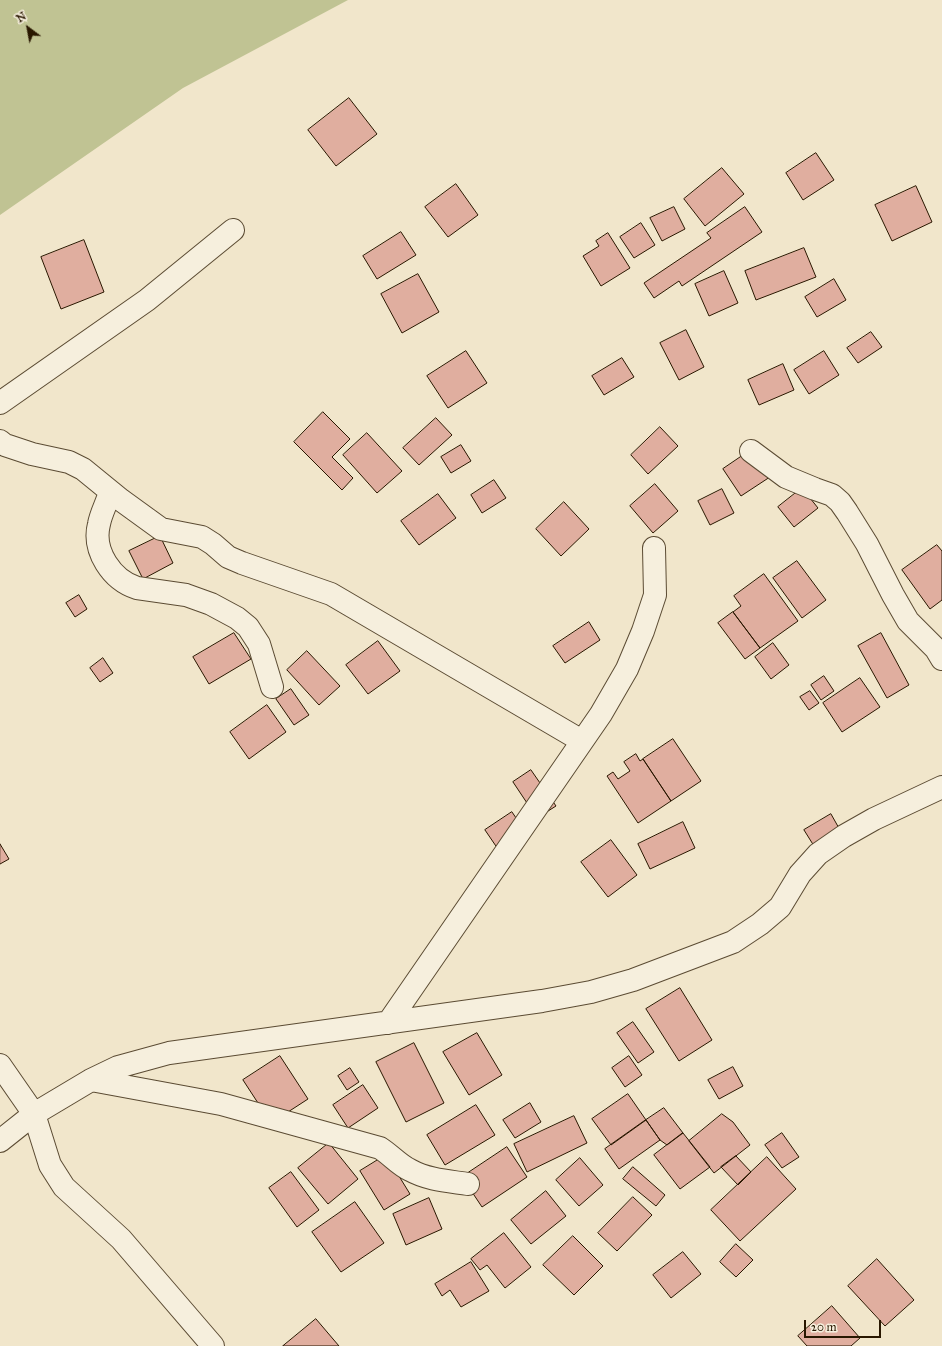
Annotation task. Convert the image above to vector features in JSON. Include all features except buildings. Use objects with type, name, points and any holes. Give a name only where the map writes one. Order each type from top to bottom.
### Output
[{"type":"street","points":[[0,404],[147,300],[233,230]]},
{"type":"street","points":[[0,441],[5,445],[32,454],[69,462],[83,469],[110,492],[161,529],[202,538],[213,544],[228,557],[331,594],[582,741]]},
{"type":"street","points":[[751,451],[786,477],[832,495],[840,502],[848,512],[867,544],[908,621],[936,649],[942,659]]},
{"type":"street","points":[[110,492],[98,525],[98,540],[100,553],[112,572],[130,586],[186,595],[211,604],[237,618],[248,627],[259,644],[272,687]]},
{"type":"street","points":[[388,1023],[601,714],[626,669],[643,631],[655,595],[654,548]]},
{"type":"street","points":[[0,1141],[34,1114],[91,1080],[118,1067],[169,1054],[542,1001],[592,992],[632,980],[734,942],[760,924],[780,907],[800,874],[818,854],[844,836],[874,819],[942,787]]},
{"type":"street","points":[[0,1065],[34,1114],[50,1165],[64,1187],[121,1239],[213,1346]]},
{"type":"street","points":[[91,1080],[244,1110],[380,1148],[390,1154],[409,1170],[431,1178],[468,1184]]},
{"type":"green space","points":[[0,0],[348,0],[183,88],[0,215]]}]
